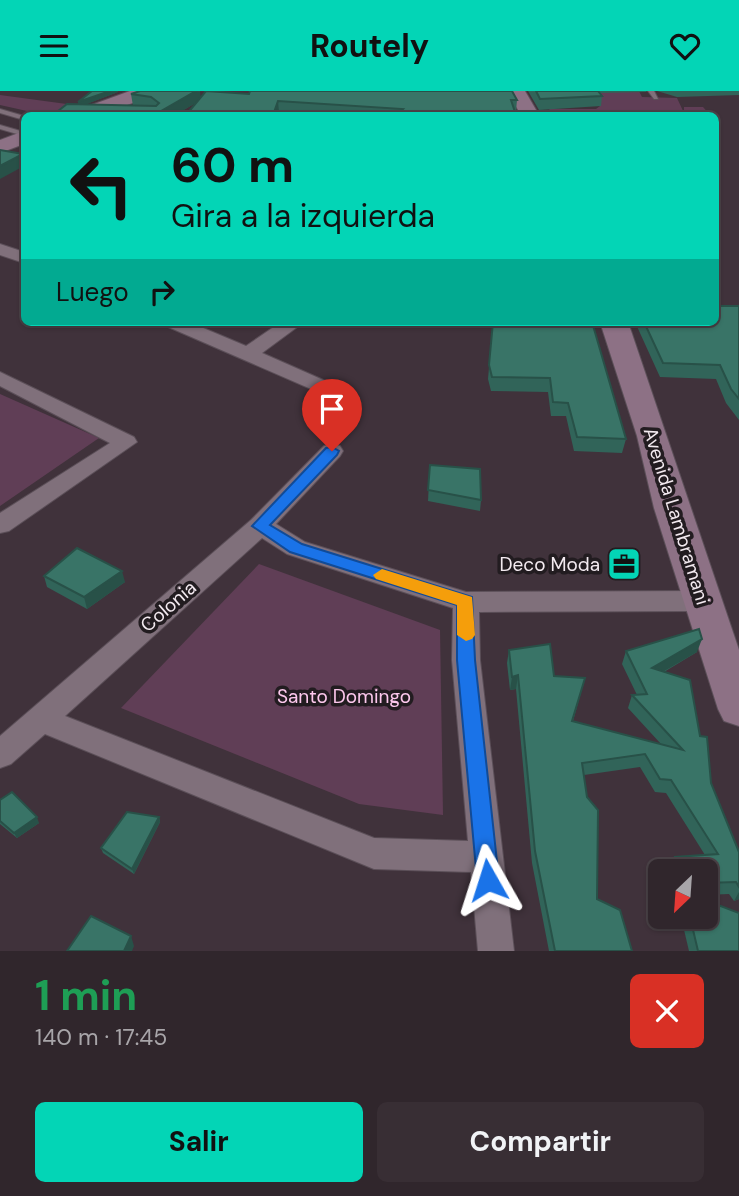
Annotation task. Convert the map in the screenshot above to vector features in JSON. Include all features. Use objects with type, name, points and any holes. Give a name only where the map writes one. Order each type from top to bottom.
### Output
[{"type":"main road","points":[[516,91],[528,112]]},
{"type":"main road","points":[[91,112],[139,92]]},
{"type":"main road","points":[[0,146],[21,137]]},
{"type":"main road","name":"Avenida Lambramani","points":[[615,326],[653,436],[671,508],[739,709]]},
{"type":"street","points":[[103,108],[127,111]]},
{"type":"street","points":[[0,249],[21,257]]},
{"type":"street","points":[[183,326],[348,398]]},
{"type":"street","points":[[249,353],[288,326]]},
{"type":"street","points":[[0,378],[126,442],[0,525]]},
{"type":"street","name":"Colonia","points":[[0,755],[260,526],[332,451]]},
{"type":"street","points":[[260,526],[296,548],[466,602],[702,601]]},
{"type":"street","points":[[466,602],[466,660],[496,951]]},
{"type":"street","points":[[41,719],[374,853],[486,856]]},
{"type":"lane","points":[[0,112],[21,117]]},
{"type":"lane","points":[[0,127],[21,135]]},
{"type":"green space","points":[[607,91],[639,91],[642,97],[677,98],[684,112],[551,112],[549,109],[596,109],[600,106],[594,99],[563,100]]},
{"type":"green space","points":[[0,95],[74,105],[54,112],[32,112],[0,105]]},
{"type":"green space","points":[[684,107],[703,107],[707,112],[684,112]]},
{"type":"green space","points":[[0,394],[99,438],[0,506]]},
{"type":"green space","name":"Santo Domingo","points":[[259,564],[440,630],[443,815],[359,804],[121,708]]},
{"type":"building","points":[[92,91],[110,91],[78,102]]},
{"type":"building","points":[[140,91],[196,91],[159,112],[57,112],[67,104],[156,106],[159,103],[151,97],[131,94]]},
{"type":"building","points":[[206,91],[249,94],[250,91],[512,91],[517,100],[511,100],[515,112],[400,112],[403,109],[278,101],[274,112],[188,112]]},
{"type":"building","points":[[536,91],[598,91],[602,96],[540,99]]},
{"type":"building","points":[[0,150],[21,154],[21,155],[0,166]]},
{"type":"building","points":[[719,306],[739,306],[739,399],[731,389],[720,365],[663,363],[646,326],[719,326]]},
{"type":"building","points":[[493,326],[593,326],[626,439],[577,437],[568,403],[553,402],[550,378],[492,377],[489,365]]},
{"type":"building","points":[[430,465],[480,469],[481,500],[428,490]]},
{"type":"building","points":[[77,548],[122,571],[84,597],[44,576]]},
{"type":"building","points":[[699,629],[702,639],[652,668],[690,680],[700,736],[707,737],[711,783],[739,852],[739,887],[736,882],[718,883],[718,859],[676,859],[718,854],[671,780],[660,779],[645,754],[582,763],[587,797],[598,810],[597,899],[620,910],[632,951],[555,951],[535,851],[518,675],[512,677],[509,650],[550,644],[554,676],[585,678],[572,721],[683,750],[632,695],[647,694],[626,651]]},
{"type":"building","points":[[12,792],[37,817],[14,833],[0,821],[0,800]]},
{"type":"building","points":[[127,812],[159,817],[132,869],[101,848]]},
{"type":"building","points":[[718,905],[739,913],[739,951],[698,951],[693,929],[718,929]]},
{"type":"building","points":[[91,916],[131,936],[124,951],[67,951]]},
{"type":"slow traffic","points":[[382,575],[466,602],[466,635]]},
{"type":"place","name":"Deco Moda","points":[[624,564]]},
{"type":"route","points":[[332,451],[260,526],[296,548],[466,602],[466,660],[488,880]]}]
